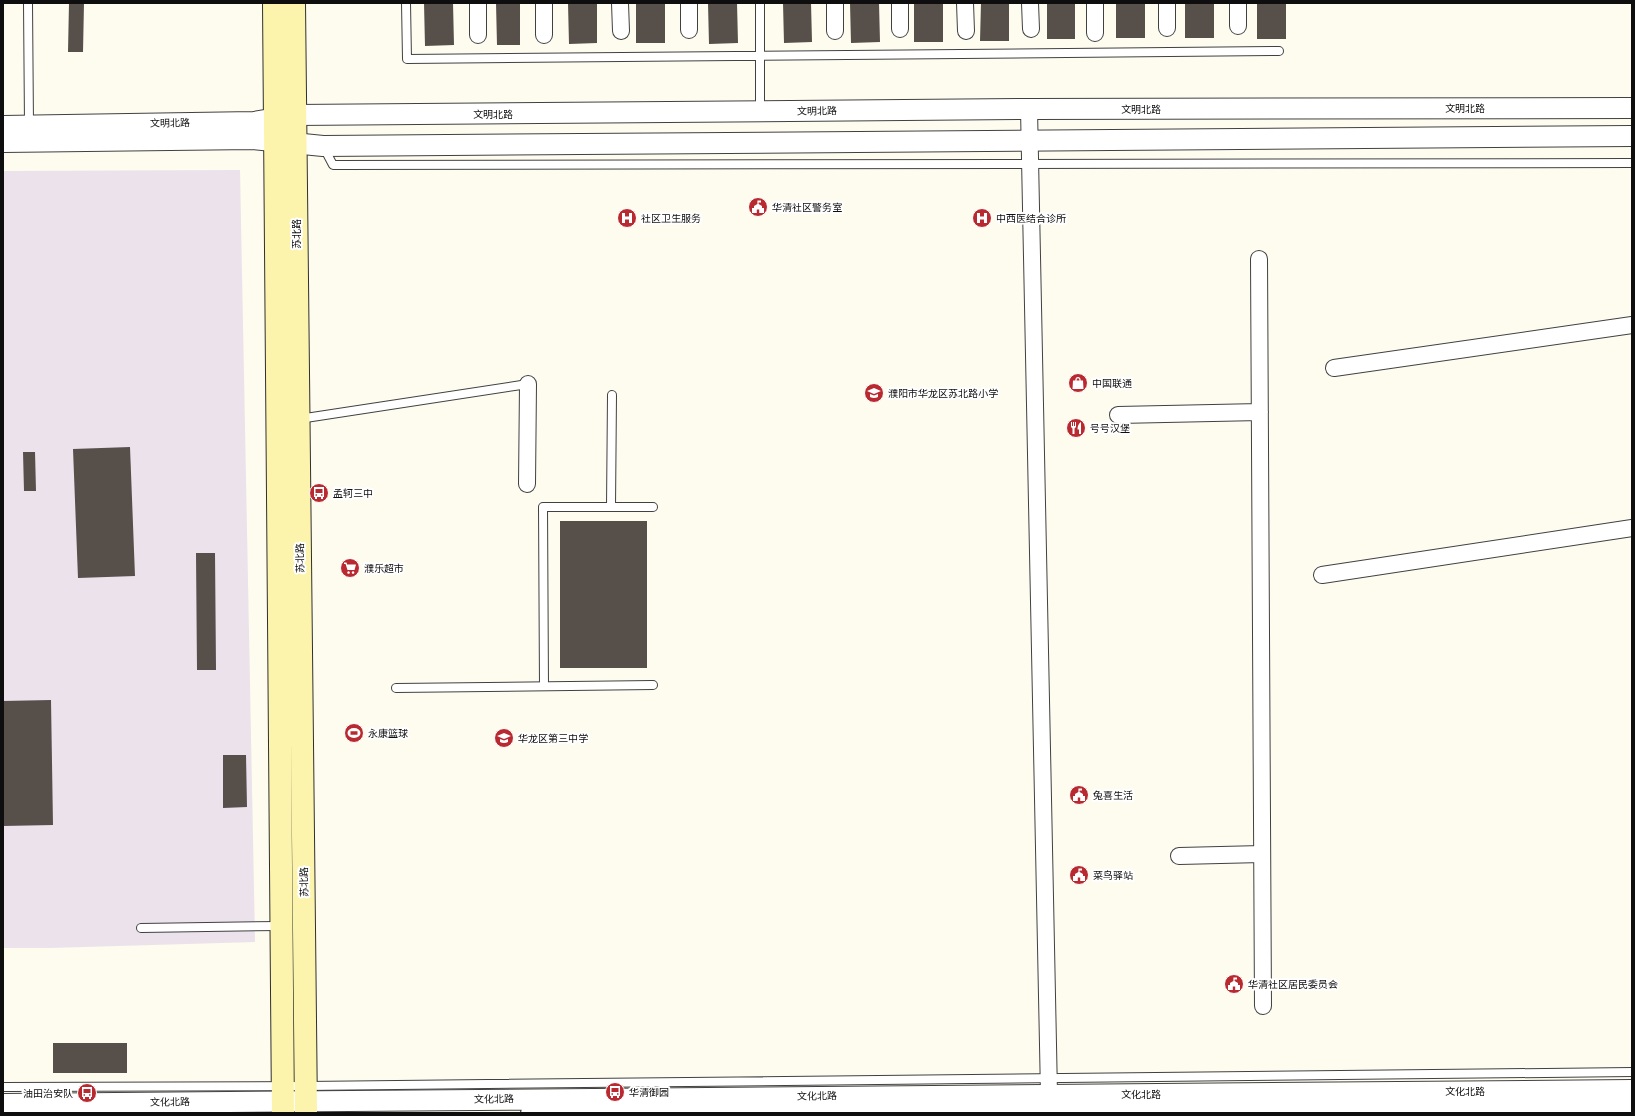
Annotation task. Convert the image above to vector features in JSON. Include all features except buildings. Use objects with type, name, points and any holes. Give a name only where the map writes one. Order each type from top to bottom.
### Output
[{"type":"main road","name":"苏北路","points":[[274,3],[285,117]]},
{"type":"main road","name":"苏北路","points":[[283,1100],[281,926],[285,117],[294,3]]},
{"type":"main road","name":"苏北路","points":[[285,141],[298,419],[306,1100]]},
{"type":"street","points":[[478,3],[478,35]]},
{"type":"street","points":[[544,3],[544,35]]},
{"type":"street","points":[[620,3],[620,31]]},
{"type":"street","points":[[689,3],[689,30]]},
{"type":"street","points":[[835,3],[835,30]]},
{"type":"street","points":[[900,3],[900,29]]},
{"type":"street","points":[[966,3],[966,31]]},
{"type":"street","points":[[1030,3],[1030,29]]},
{"type":"street","points":[[1095,3],[1095,33]]},
{"type":"street","points":[[1166,28],[1167,3]]},
{"type":"street","points":[[1238,3],[1238,26]]},
{"type":"street","name":"文明北路","points":[[3,126],[254,122],[285,117],[1029,109],[1632,108]]},
{"type":"street","points":[[1029,109],[1049,1086]]},
{"type":"street","name":"文明北路","points":[[3,142],[245,139],[285,141],[323,146],[1030,139],[1632,136]]},
{"type":"street","points":[[1259,259],[1263,1006]]},
{"type":"street","points":[[1334,368],[1632,325]]},
{"type":"street","points":[[527,484],[528,384]]},
{"type":"street","points":[[1118,415],[1260,412]]},
{"type":"street","points":[[1322,575],[1632,528]]},
{"type":"street","points":[[1179,856],[1262,854]]},
{"type":"street","name":"文化北路","points":[[3,1104],[306,1100],[1049,1086],[1632,1090]]},
{"type":"street","name":"文化北路","points":[[531,1113],[1632,1104]]},
{"type":"lane","points":[[28,3],[29,126]]},
{"type":"lane","points":[[406,3],[407,59],[1280,51]]},
{"type":"lane","points":[[760,3],[760,112]]},
{"type":"lane","points":[[323,146],[333,165],[1632,163]]},
{"type":"lane","points":[[298,419],[528,384]]},
{"type":"lane","points":[[612,395],[612,507]]},
{"type":"lane","points":[[544,686],[543,507],[653,507]]},
{"type":"lane","points":[[396,688],[653,685]]},
{"type":"lane","points":[[141,928],[281,926]]},
{"type":"lane","points":[[1049,1086],[1632,1072]]},
{"type":"lane","points":[[3,1087],[283,1100]]},
{"type":"shaded area","points":[[240,170],[255,942],[3,948],[3,171]]},
{"type":"place","name":"华清社区警务室","points":[[758,207]]},
{"type":"place","name":"社区卫生服务","points":[[627,218]]},
{"type":"place","name":"中西医结合诊所","points":[[982,218]]},
{"type":"place","name":"中国联通","points":[[1078,383]]},
{"type":"place","name":"濮阳市华龙区苏北路小学","points":[[874,393]]},
{"type":"place","name":"号号汉堡","points":[[1076,428]]},
{"type":"place","name":"孟轲三中","points":[[319,493]]},
{"type":"place","name":"濮乐超市","points":[[350,568]]},
{"type":"place","name":"永康篮球","points":[[354,733]]},
{"type":"place","name":"华龙区第三中学","points":[[504,738]]},
{"type":"place","name":"兔喜生活","points":[[1079,795]]},
{"type":"place","name":"菜鸟驿站","points":[[1079,875]]},
{"type":"place","name":"华清社区居民委员会","points":[[1234,984]]},
{"type":"place","name":"华清御园","points":[[615,1092]]},
{"type":"place","name":"油田治安队","points":[[87,1093]]}]
